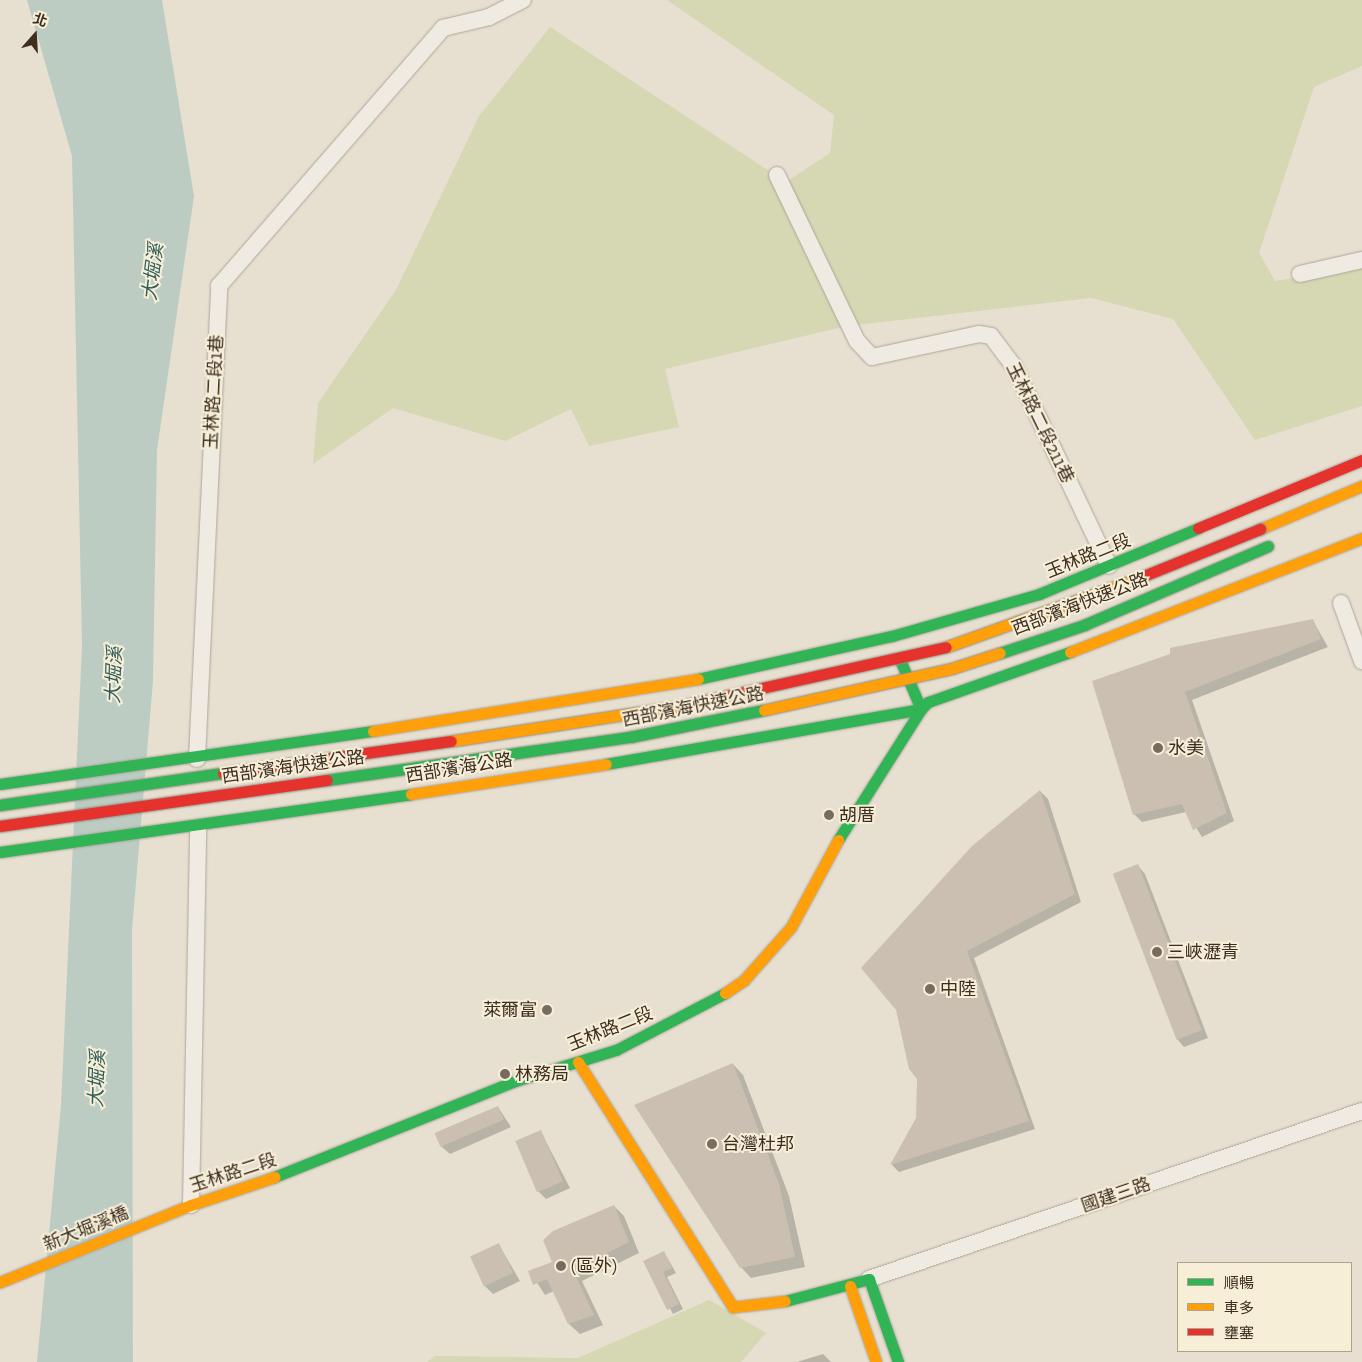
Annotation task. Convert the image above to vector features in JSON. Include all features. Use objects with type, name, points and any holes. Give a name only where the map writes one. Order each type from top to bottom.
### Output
[{"type":"main road","name":"玉林路二段","points":[[892,636],[1038,594],[1362,460]]},
{"type":"main road","name":"西部濱海快速公路","points":[[0,805],[628,716],[808,681],[949,646],[1072,605],[1362,486]]},
{"type":"main road","name":"玉林路二段","points":[[184,1207],[326,1160],[515,1081],[616,1050],[707,1006],[744,980],[792,927],[856,808],[921,709],[928,702],[1024,670],[1362,538]]},
{"type":"main road","name":"西部濱海快速公路","points":[[0,826],[630,737],[815,700],[953,668],[1084,625],[1285,539]]},
{"type":"main road","points":[[0,784],[197,759],[708,677],[892,636],[921,709]]},
{"type":"main road","name":"西部濱海公路","points":[[0,852],[198,827],[722,746],[921,709]]},
{"type":"main road","points":[[578,1062],[733,1307],[789,1300],[850,1286],[869,1279],[898,1362]]},
{"type":"main road","name":"新大堀溪橋","points":[[3,1281],[184,1207]]},
{"type":"main road","points":[[850,1286],[876,1362]]},
{"type":"street","name":"玉林路二段1巷","points":[[197,759],[219,286],[391,91],[443,28],[489,17],[523,0]]},
{"type":"street","name":"玉林路二段211巷","points":[[778,175],[857,341],[872,357],[979,334],[991,336],[1014,366],[1109,566]]},
{"type":"street","points":[[1300,274],[1362,260]]},
{"type":"street","points":[[1342,603],[1362,661]]},
{"type":"street","points":[[184,1207],[198,827]]},
{"type":"street","name":"國建三路","points":[[869,1279],[1362,1111]]},
{"type":"green space","points":[[667,0],[1362,0],[1362,66],[1314,87],[1259,253],[1275,281],[1362,267],[1362,406],[1255,440],[1173,319],[1091,298],[847,326],[665,369],[679,427],[589,446],[571,409],[505,441],[393,408],[313,464],[318,403],[396,290],[479,116],[550,27],[786,182],[830,153],[834,115]]},
{"type":"green space","points":[[709,1300],[766,1333],[741,1362],[427,1362],[435,1356],[578,1358]]},
{"type":"water","name":"大堀溪","points":[[27,0],[162,0],[194,196],[157,450],[153,681],[132,930],[133,1362],[37,1362],[61,1106],[82,645],[72,156]]},
{"type":"building","name":"水美","points":[[1313,619],[1321,639],[1185,692],[1227,813],[1193,830],[1182,804],[1133,815],[1092,681],[1170,654],[1170,648]]},
{"type":"building","name":"中陸","points":[[1040,790],[1075,894],[967,951],[1029,1121],[890,1165],[916,1118],[917,1079],[909,1069],[896,1010],[861,968],[972,846]]},
{"type":"building","name":"三峽瀝青","points":[[1138,864],[1202,1030],[1177,1040],[1113,874]]},
{"type":"building","name":"台灣杜邦","points":[[733,1063],[779,1184],[795,1257],[740,1268],[634,1105]]},
{"type":"building","points":[[498,1106],[504,1120],[440,1147],[434,1133]]},
{"type":"building","points":[[541,1130],[563,1182],[537,1192],[515,1141]]},
{"type":"building","name":"(區外)","points":[[614,1205],[629,1242],[573,1270],[594,1315],[568,1324],[547,1279],[533,1285],[528,1271],[552,1262],[543,1240],[553,1231]]},
{"type":"building","points":[[499,1243],[513,1273],[484,1286],[470,1257]]},
{"type":"building","points":[[664,1251],[672,1268],[663,1272],[679,1304],[667,1310],[643,1261]]},
{"type":"traffic: fast","points":[[698,679],[892,636],[1039,594],[1198,528]]},
{"type":"traffic: fast","points":[[1000,653],[1084,625],[1268,546]]},
{"type":"traffic: fast","points":[[606,764],[921,709],[928,702],[1070,652]]},
{"type":"traffic: fast","points":[[838,840],[921,709],[901,662]]},
{"type":"traffic: fast","points":[[327,780],[630,737],[764,710]]},
{"type":"traffic: fast","points":[[0,784],[373,731]]},
{"type":"traffic: fast","points":[[0,805],[223,773]]},
{"type":"traffic: fast","points":[[0,852],[411,794]]},
{"type":"traffic: fast","points":[[274,1177],[515,1081],[616,1050],[725,993]]},
{"type":"traffic: fast","points":[[785,1301],[869,1279],[898,1362]]},
{"type":"traffic: slow","points":[[1260,529],[1362,486]]},
{"type":"traffic: slow","points":[[1070,652],[1362,538]]},
{"type":"traffic: slow","points":[[946,647],[1136,579]]},
{"type":"traffic: slow","points":[[764,710],[953,668],[1000,653]]},
{"type":"traffic: slow","points":[[373,731],[698,679]]},
{"type":"traffic: slow","points":[[451,741],[685,705]]},
{"type":"traffic: slow","points":[[411,794],[606,764]]},
{"type":"traffic: slow","points":[[725,993],[744,980],[791,927],[838,840]]},
{"type":"traffic: slow","points":[[578,1062],[733,1307],[785,1301]]},
{"type":"traffic: slow","points":[[0,1282],[191,1205],[274,1177]]},
{"type":"traffic: slow","points":[[850,1286],[876,1362]]},
{"type":"traffic: jam","points":[[1198,528],[1362,460]]},
{"type":"traffic: jam","points":[[1136,579],[1260,529]]},
{"type":"traffic: jam","points":[[685,705],[946,647]]},
{"type":"traffic: jam","points":[[223,773],[451,741]]},
{"type":"traffic: jam","points":[[0,826],[327,780]]},
{"type":"place","name":"水美","points":[[1158,748]]},
{"type":"place","name":"胡厝","points":[[829,815]]},
{"type":"place","name":"三峽瀝青","points":[[1157,952]]},
{"type":"place","name":"中陸","points":[[930,989]]},
{"type":"place","name":"萊爾富","points":[[547,1010]]},
{"type":"place","name":"林務局","points":[[505,1074]]},
{"type":"place","name":"台灣杜邦","points":[[712,1144]]},
{"type":"place","name":"(區外)","points":[[561,1266]]}]
